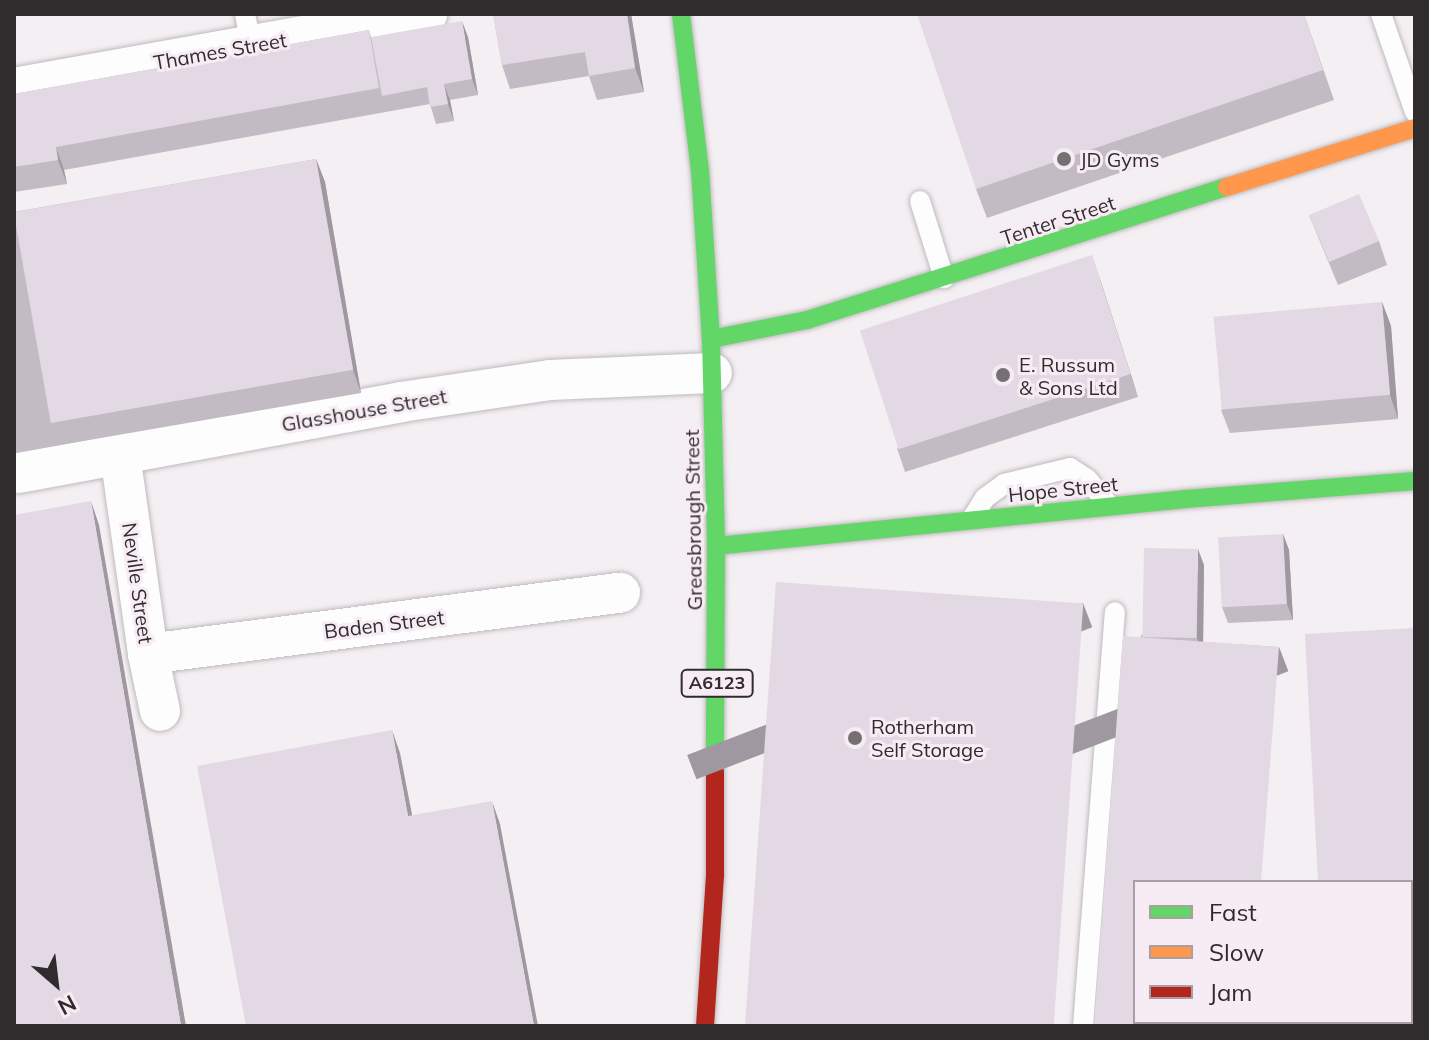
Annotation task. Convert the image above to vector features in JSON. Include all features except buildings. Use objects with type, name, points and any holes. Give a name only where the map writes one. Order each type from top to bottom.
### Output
[{"type":"street","name":"Thames Street","points":[[14,88],[248,30],[427,14]]},
{"type":"street","name":"Greasbrough Street","points":[[681,14],[700,170],[712,356],[716,546],[715,874],[705,1026]]},
{"type":"street","name":"Tenter Street","points":[[712,356],[807,320],[1415,128]]},
{"type":"street","name":"Glasshouse Street","points":[[19,473],[401,402],[712,356]]},
{"type":"street","name":"Neville Street","points":[[120,454],[148,654],[160,711]]},
{"type":"street","name":"Hope Street","points":[[716,546],[1415,481]]},
{"type":"street","name":"Baden Street","points":[[148,654],[620,593]]},
{"type":"lane","points":[[1381,14],[1415,112]]},
{"type":"lane","points":[[920,201],[944,278]]},
{"type":"lane","points":[[971,520],[985,498],[1004,484],[1070,468],[1087,479],[1110,507]]},
{"type":"lane","points":[[1083,1026],[1115,612]]},
{"type":"traffic: fast","points":[[681,14],[700,170],[711,339],[716,546],[715,772]]},
{"type":"traffic: fast","points":[[711,339],[807,320],[1227,187]]},
{"type":"traffic: fast","points":[[716,546],[1185,499],[1415,481]]},
{"type":"traffic: slow","points":[[1227,187],[1415,128]]},
{"type":"traffic: jam","points":[[705,1026],[715,874],[715,772]]},
{"type":"place","name":"JD Gyms","points":[[1064,159]]},
{"type":"place","name":"E. Russum & Sons Ltd","points":[[1003,375]]},
{"type":"place","name":"Rotherham Self Storage","points":[[855,738]]}]
